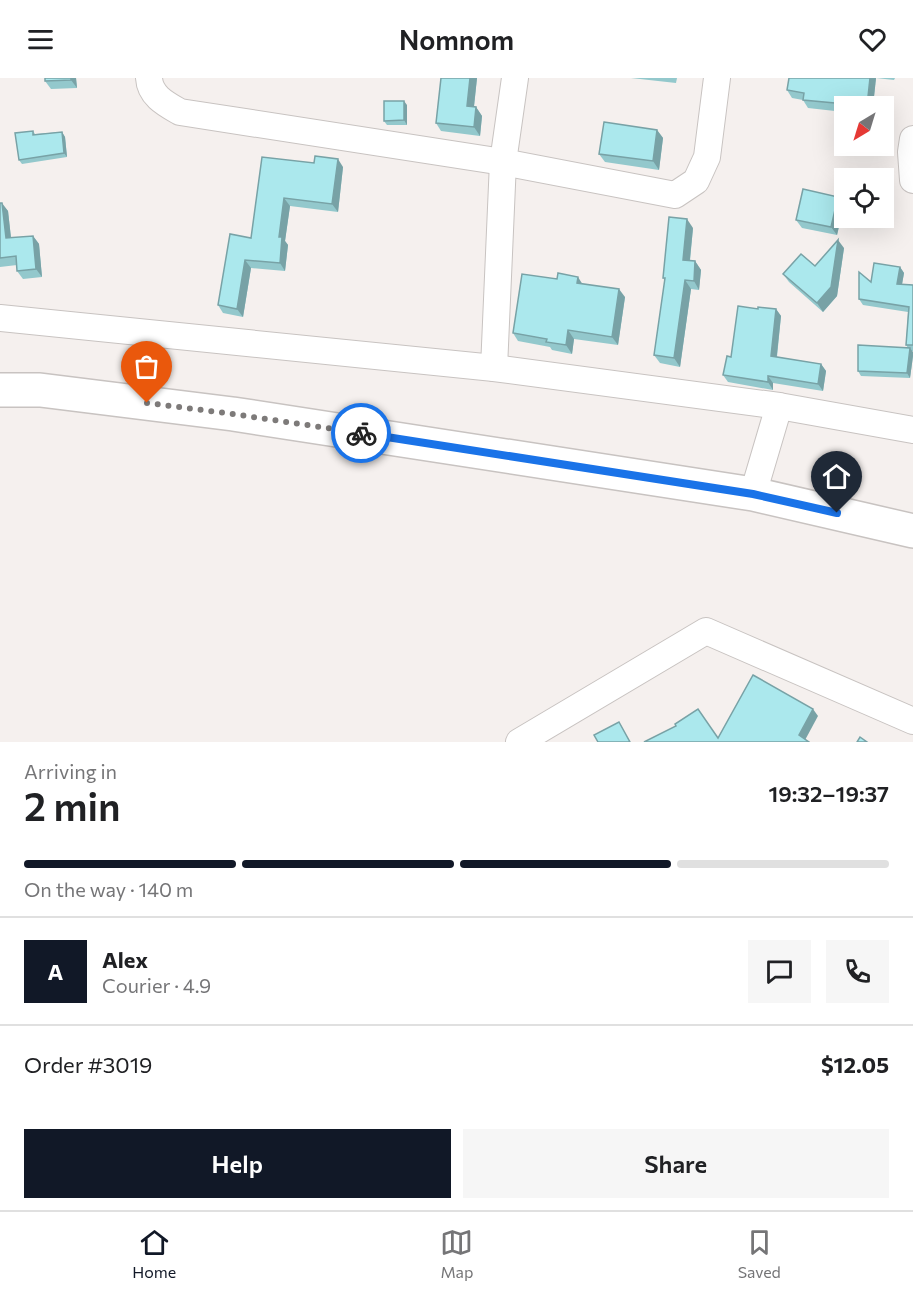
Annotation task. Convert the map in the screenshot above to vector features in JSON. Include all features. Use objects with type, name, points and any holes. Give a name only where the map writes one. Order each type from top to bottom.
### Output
[{"type":"street","points":[[148,78],[149,85],[161,101],[180,112],[503,162],[675,195],[696,181],[707,157],[717,78]]},
{"type":"street","points":[[494,368],[503,162],[515,78]]},
{"type":"street","points":[[913,139],[911,152],[913,180]]},
{"type":"street","points":[[0,318],[494,368],[779,406],[913,430]]},
{"type":"street","points":[[0,390],[40,390],[233,414],[753,494],[913,531]]},
{"type":"street","points":[[753,494],[779,406]]},
{"type":"street","points":[[519,742],[706,631],[913,720]]},
{"type":"building","points":[[45,78],[71,78],[71,80],[45,81]]},
{"type":"building","points":[[441,78],[470,78],[467,106],[476,107],[474,127],[436,123]]},
{"type":"building","points":[[789,78],[870,78],[868,96],[834,96],[834,103],[803,100],[804,93],[787,90]]},
{"type":"building","points":[[384,101],[404,101],[404,120],[384,121]]},
{"type":"building","points":[[604,122],[657,130],[653,161],[599,154]]},
{"type":"building","points":[[33,131],[33,135],[62,132],[64,153],[19,160],[15,133]]},
{"type":"building","points":[[315,156],[338,159],[332,204],[284,198],[279,237],[282,237],[280,263],[245,260],[237,309],[218,305],[230,234],[251,238],[262,157],[314,163]]},
{"type":"building","points":[[803,189],[834,196],[831,227],[796,220]]},
{"type":"building","points":[[0,203],[2,203],[6,238],[33,236],[36,269],[17,271],[16,256],[0,258]]},
{"type":"building","points":[[669,217],[687,219],[683,260],[695,261],[694,281],[685,280],[674,358],[654,355],[665,278],[663,278]]},
{"type":"building","points":[[838,240],[831,287],[817,303],[783,274],[801,254],[815,266]]},
{"type":"building","points":[[874,263],[900,267],[897,284],[913,285],[913,345],[906,345],[909,307],[859,299],[859,272],[871,282]]},
{"type":"building","points":[[558,273],[578,277],[577,283],[619,289],[612,337],[568,330],[566,345],[513,333],[522,274],[557,279]]},
{"type":"building","points":[[738,306],[776,309],[771,356],[821,364],[818,384],[768,376],[768,382],[723,375],[727,356],[731,357]]},
{"type":"building","points":[[858,345],[910,348],[907,373],[858,371]]},
{"type":"building","points":[[753,675],[813,709],[799,735],[809,742],[644,742],[676,726],[675,724],[698,709],[718,738]]},
{"type":"building","points":[[619,722],[630,742],[598,742],[594,735]]},
{"type":"building","points":[[860,737],[867,742],[857,742]]},
{"type":"way so far","points":[[147,403],[361,433]]},
{"type":"route","points":[[361,433],[753,494],[837,513]]}]
